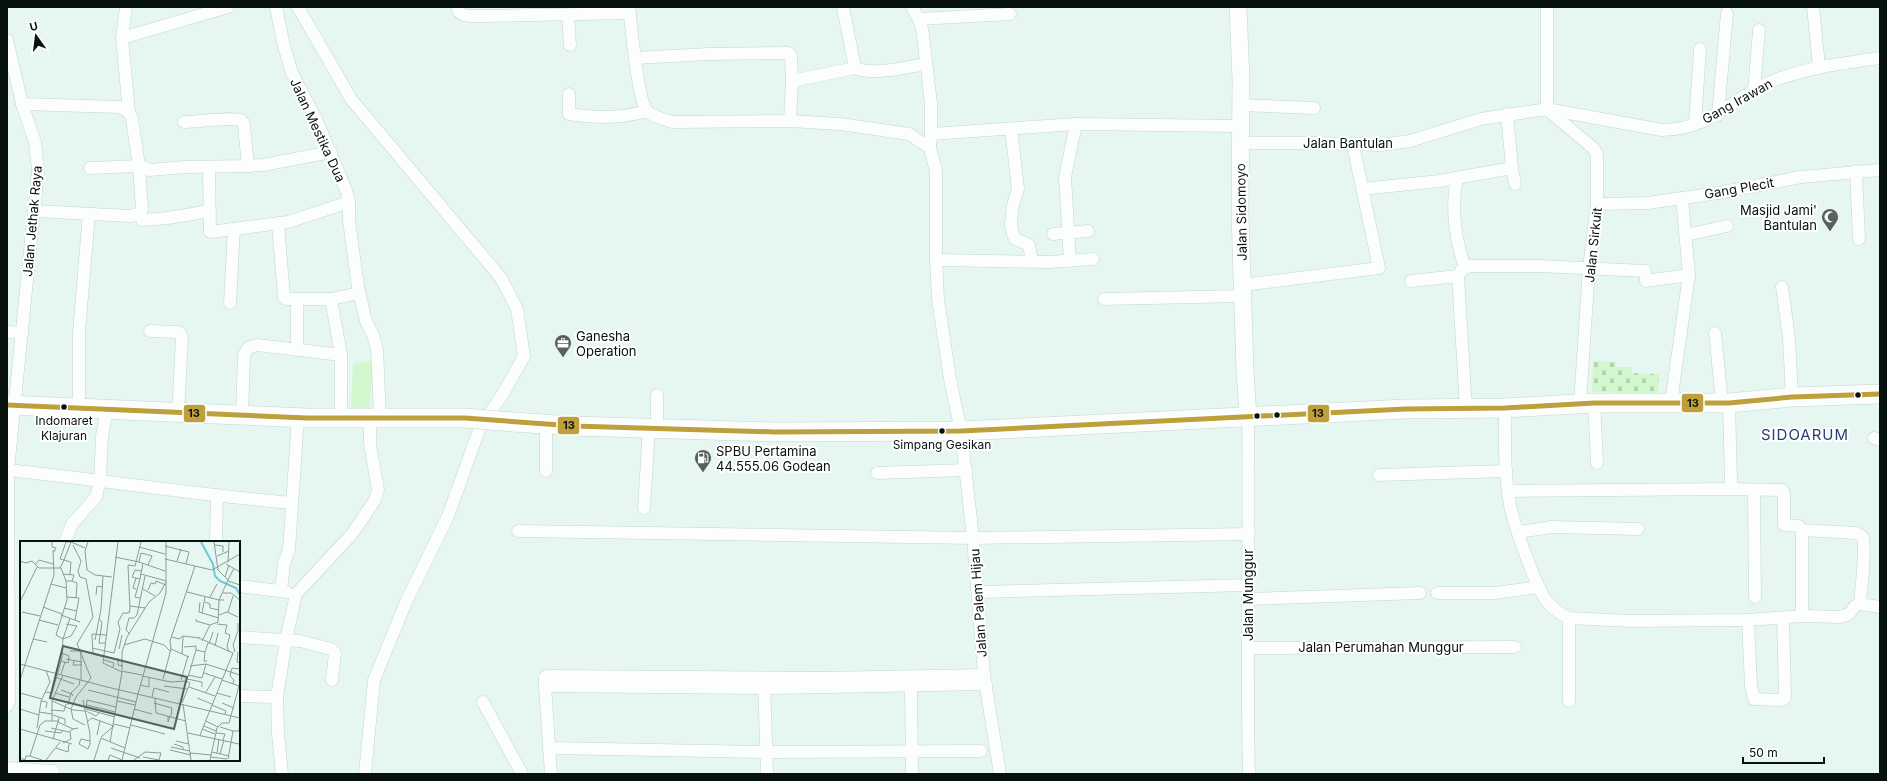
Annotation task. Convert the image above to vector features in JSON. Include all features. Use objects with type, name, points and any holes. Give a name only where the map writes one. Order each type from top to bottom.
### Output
[{"type":"main road","name":"Jalan Sidomoyo","points":[[1238,7],[1241,105],[1240,215],[1248,416]]},
{"type":"main road","points":[[11,405],[298,418],[465,418],[513,422],[775,432],[961,431],[1405,409],[1505,408],[1587,403],[1725,403],[1792,397],[1880,394]]},
{"type":"street","points":[[126,7],[122,38],[129,112],[132,119],[139,166],[142,209],[140,214],[142,220],[168,218],[210,211]]},
{"type":"street","points":[[122,38],[228,7]]},
{"type":"street","name":"Jalan Mestika Dua","points":[[276,7],[284,46],[292,73],[316,119],[346,190],[349,202],[355,271],[359,293],[366,321],[373,335],[377,349],[375,418],[370,444],[378,490],[375,500],[352,534],[290,592]]},
{"type":"street","points":[[298,7],[351,99],[502,278],[517,309],[524,356],[504,392],[479,430],[448,516],[406,602],[374,680],[365,774]]},
{"type":"street","points":[[456,7],[457,10],[463,15],[568,15],[629,10],[640,95],[647,111],[657,117],[672,122],[790,121],[876,128],[909,134],[930,148]]},
{"type":"street","points":[[843,7],[855,68]]},
{"type":"street","name":"Jalan Palem Hijau","points":[[912,7],[919,19],[923,35],[931,104],[930,148],[936,171],[936,260],[938,299],[961,431],[973,538],[985,680],[1000,774]]},
{"type":"street","points":[[1546,7],[1547,109]]},
{"type":"street","points":[[1813,7],[1819,66]]},
{"type":"street","points":[[1718,115],[1727,12]]},
{"type":"street","points":[[919,19],[1010,14]]},
{"type":"street","points":[[568,15],[570,45]]},
{"type":"street","points":[[1754,91],[1758,30]]},
{"type":"street","name":"Jalan Jethak Raya","points":[[7,40],[22,104],[35,142],[38,171],[22,333],[11,405],[8,470],[9,701],[7,706]]},
{"type":"street","points":[[1694,124],[1700,48]]},
{"type":"street","points":[[636,58],[785,52],[791,56],[792,81],[790,121]]},
{"type":"street","name":"Gang Irawan","points":[[1547,109],[1662,130],[1675,129],[1718,115],[1754,91],[1775,80],[1819,66],[1880,58]]},
{"type":"street","points":[[792,81],[855,68],[861,71],[877,71],[926,64]]},
{"type":"street","points":[[569,94],[569,114],[604,118],[634,115],[647,111]]},
{"type":"street","points":[[22,104],[119,107],[129,112]]},
{"type":"street","points":[[1241,105],[1314,108]]},
{"type":"street","name":"Jalan Bantulan","points":[[1240,143],[1381,145],[1410,141],[1481,119],[1547,109]]},
{"type":"street","name":"Jalan Sirkuit","points":[[1547,109],[1593,148],[1597,154],[1598,204],[1589,268],[1587,403],[1598,463]]},
{"type":"street","points":[[1507,114],[1515,184]]},
{"type":"street","points":[[184,122],[234,119],[242,121],[244,125],[248,166]]},
{"type":"street","points":[[931,134],[1076,124],[1240,126]]},
{"type":"street","points":[[1070,261],[1065,177],[1076,124]]},
{"type":"street","points":[[1011,129],[1018,189],[1013,205],[1011,224],[1015,239],[1029,245],[1032,261]]},
{"type":"street","points":[[1104,300],[1243,290],[1379,268],[1353,145]]},
{"type":"street","points":[[90,168],[139,166],[150,170],[248,166],[263,165],[331,152]]},
{"type":"street","points":[[209,167],[210,232],[278,224],[349,202]]},
{"type":"street","points":[[1362,189],[1458,178],[1512,168]]},
{"type":"street","name":"Gang Plecit","points":[[1598,204],[1648,203],[1802,177],[1880,170]]},
{"type":"street","points":[[1856,172],[1859,239]]},
{"type":"street","points":[[1458,178],[1456,219],[1461,272],[1466,409]]},
{"type":"street","points":[[1671,402],[1689,275],[1682,198]]},
{"type":"street","points":[[35,211],[130,216],[140,214]]},
{"type":"street","points":[[79,409],[79,332],[89,214]]},
{"type":"street","points":[[278,224],[284,297],[286,299],[331,299],[359,293]]},
{"type":"street","points":[[1686,235],[1727,226]]},
{"type":"street","points":[[230,303],[234,229]]},
{"type":"street","points":[[1053,234],[1088,231]]},
{"type":"street","points":[[936,260],[1070,261],[1093,259]]},
{"type":"street","points":[[1411,281],[1461,272],[1540,266],[1645,271],[1646,281],[1689,275]]},
{"type":"street","points":[[1782,287],[1789,338],[1792,397]]},
{"type":"street","points":[[297,299],[298,350]]},
{"type":"street","points":[[331,299],[341,355],[341,418]]},
{"type":"street","points":[[150,331],[176,332],[180,333],[182,338],[178,413]]},
{"type":"street","points":[[7,332],[22,333]]},
{"type":"street","points":[[1715,333],[1725,403],[1731,481],[1733,489]]},
{"type":"street","points":[[242,415],[244,355],[252,346],[258,345],[341,355]]},
{"type":"street","points":[[644,508],[658,395]]},
{"type":"street","points":[[1505,408],[1506,471],[1510,505],[1539,587],[1548,604],[1569,618],[1631,621],[1748,620],[1802,616],[1840,617],[1849,614],[1855,606],[1860,604],[1880,607]]},
{"type":"street","points":[[65,541],[72,524],[96,497],[100,480],[102,436],[107,410]]},
{"type":"street","name":"Jalan Munggur","points":[[1248,416],[1249,774]]},
{"type":"street","points":[[282,774],[278,734],[277,697],[281,639],[290,592],[284,563],[289,550],[298,418]]},
{"type":"street","points":[[546,423],[546,471]]},
{"type":"street","points":[[8,470],[100,480],[216,496],[292,503]]},
{"type":"street","points":[[877,473],[966,470]]},
{"type":"street","points":[[1379,475],[1506,471]]},
{"type":"street","points":[[1754,490],[1755,597]]},
{"type":"street","points":[[1509,491],[1782,490],[1784,494],[1784,525],[1799,526],[1802,530],[1861,535],[1863,538],[1863,547],[1860,604]]},
{"type":"street","points":[[216,496],[216,541]]},
{"type":"street","points":[[1519,532],[1552,527],[1638,529]]},
{"type":"street","points":[[1802,530],[1802,616]]},
{"type":"street","points":[[518,531],[973,538],[1249,534]]},
{"type":"street","points":[[978,592],[1248,585]]},
{"type":"street","points":[[240,586],[290,592]]},
{"type":"street","points":[[1437,593],[1495,592],[1539,587]]},
{"type":"street","points":[[1248,599],[1420,593]]},
{"type":"street","points":[[1569,618],[1569,701]]},
{"type":"street","points":[[1748,620],[1751,686],[1754,699],[1782,700],[1785,694],[1783,618]]},
{"type":"street","points":[[240,637],[308,642],[331,649],[334,653],[332,680]]},
{"type":"street","name":"Jalan Perumahan Munggur","points":[[1248,648],[1515,647]]},
{"type":"street","points":[[764,682],[911,687],[985,680]]},
{"type":"street","points":[[552,774],[545,686],[985,680]]},
{"type":"street","points":[[764,682],[767,774]]},
{"type":"street","points":[[911,687],[913,753],[912,774]]},
{"type":"street","points":[[240,696],[277,697]]},
{"type":"street","points":[[483,702],[522,774]]},
{"type":"street","points":[[550,748],[766,752],[913,753],[981,751]]},
{"type":"street","points":[[7,768],[53,768]]},
{"type":"green space","points":[[374,360],[369,411],[351,411],[353,364]]},
{"type":"green space","points":[[1593,361],[1616,362],[1616,367],[1632,367],[1632,373],[1659,374],[1658,394],[1592,392]]},
{"type":"transit line","name":"13","points":[[7,405],[307,418],[465,418],[574,426],[775,432],[961,431],[1405,409],[1505,408],[1594,403],[1729,403],[1792,397],[1880,394]]},
{"type":"place","name":"Masjid Jami' Bantulan","points":[[1830,232]]},
{"type":"place","name":"Ganesha Operation","points":[[563,358]]},
{"type":"place","name":"Indomaret Klajuran","points":[[64,407]]},
{"type":"place","name":"Simpang Gesikan","points":[[942,431]]},
{"type":"place","name":"SPBU Pertamina 44.555.06 Godean","points":[[703,473]]},
{"type":"district","name":"SIDOARUM","points":[[1805,435]]}]
